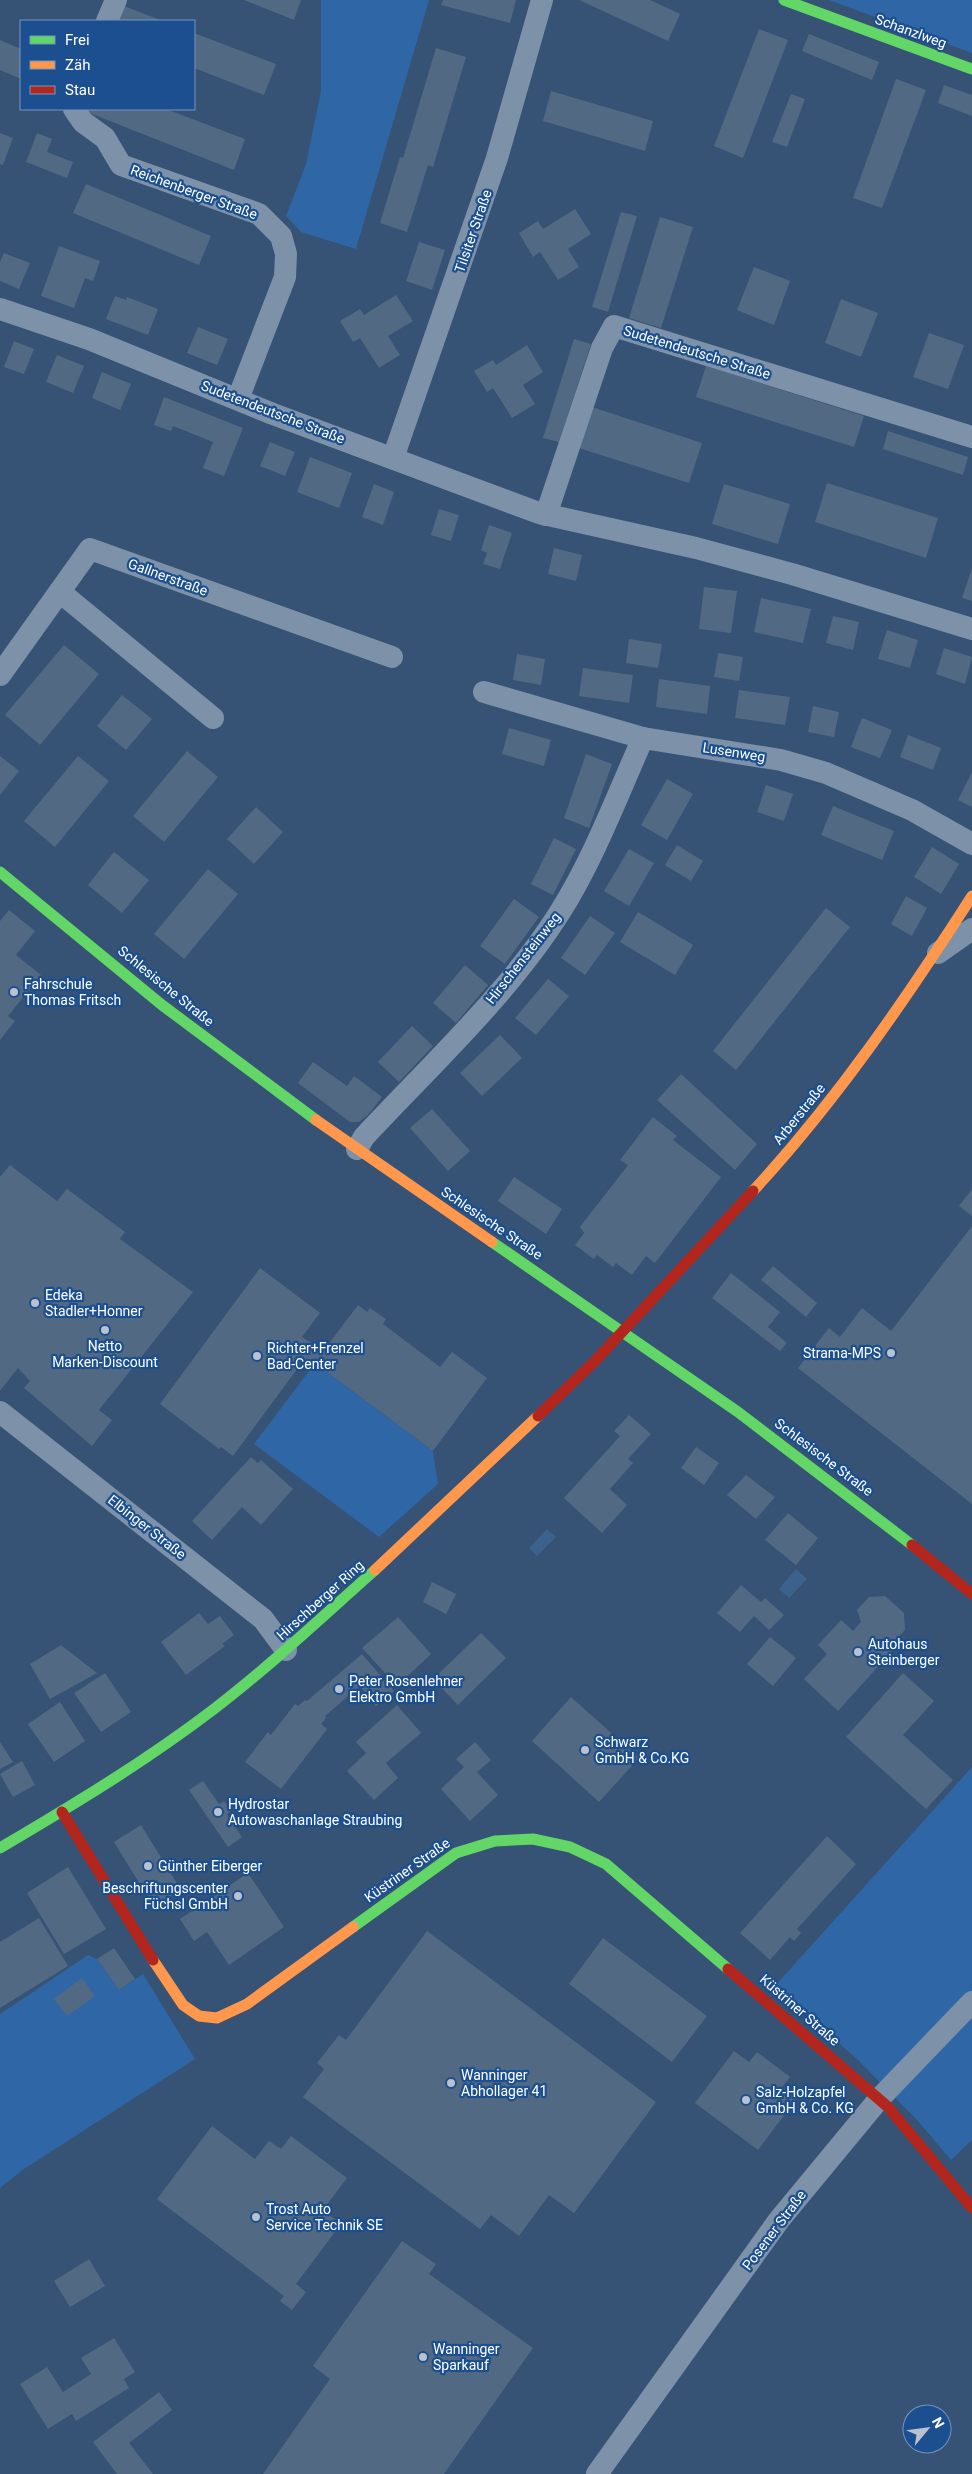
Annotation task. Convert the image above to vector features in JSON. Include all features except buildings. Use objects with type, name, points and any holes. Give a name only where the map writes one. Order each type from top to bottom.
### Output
[{"type":"street","points":[[107,20],[116,0]]},
{"type":"street","name":"Tilsiter Straße","points":[[393,458],[497,158],[542,0]]},
{"type":"street","name":"Schanzlweg","points":[[784,0],[972,70]]},
{"type":"street","name":"Reichenberger Straße","points":[[75,110],[83,122],[105,138],[121,164],[259,214],[281,236],[286,254],[285,277],[238,399]]},
{"type":"street","name":"Sudetendeutsche Straße","points":[[0,309],[89,339],[238,399],[546,515],[696,548],[792,574],[972,629]]},
{"type":"street","name":"Sudetendeutsche Straße","points":[[546,515],[602,348],[614,326],[972,437]]},
{"type":"street","name":"Gallnerstraße","points":[[0,675],[90,549],[392,657]]},
{"type":"street","points":[[60,592],[213,718]]},
{"type":"street","name":"Lusenweg","points":[[484,692],[643,738],[781,760],[826,773],[912,810],[972,844]]},
{"type":"street","name":"Hirschensteinweg","points":[[357,1149],[364,1137],[506,983],[559,913],[577,884],[643,738]]},
{"type":"street","name":"Schlesische Straße","points":[[0,872],[237,1062],[357,1149],[624,1331],[853,1497],[972,1594]]},
{"type":"street","name":"Arberstraße","points":[[624,1331],[790,1151],[850,1074],[937,954],[972,896]]},
{"type":"street","points":[[937,954],[972,929]]},
{"type":"street","name":"Hirschberger Ring","points":[[0,1848],[62,1812],[137,1764],[214,1709],[286,1650],[394,1554],[624,1331]]},
{"type":"street","name":"Elbinger Straße","points":[[0,1412],[264,1619],[286,1650]]},
{"type":"street","name":"Küstriner Straße","points":[[62,1812],[174,1995],[185,2009],[200,2018],[216,2018],[231,2014],[247,2004],[456,1853],[477,1844],[492,1841],[531,1839],[569,1845],[606,1864],[888,2107],[972,2208]]},
{"type":"street","name":"Posener Straße","points":[[597,2474],[779,2220],[879,2099],[972,2002]]},
{"type":"shaded area","points":[[321,0],[429,0],[356,249],[301,232],[286,216],[306,164],[321,91]]},
{"type":"shaded area","points":[[829,0],[972,0],[972,53]]},
{"type":"shaded area","points":[[315,1363],[433,1451],[438,1484],[379,1537],[254,1444]]},
{"type":"shaded area","points":[[547,1529],[556,1537],[537,1556],[529,1548]]},
{"type":"shaded area","points":[[796,1569],[807,1579],[789,1598],[779,1589]]},
{"type":"shaded area","points":[[972,1767],[972,2140],[951,2160],[917,2120],[857,2059],[774,1987]]},
{"type":"shaded area","points":[[88,1955],[97,1959],[119,1990],[143,1974],[195,2059],[24,2169],[0,2188],[0,2014]]},
{"type":"traffic: fast","points":[[784,0],[972,69]]},
{"type":"traffic: fast","points":[[0,872],[162,1005],[316,1120]]},
{"type":"traffic: fast","points":[[492,1242],[738,1412],[912,1545]]},
{"type":"traffic: fast","points":[[0,1848],[109,1782],[162,1747],[214,1709],[296,1641],[375,1570]]},
{"type":"traffic: fast","points":[[353,1927],[456,1853],[495,1841],[533,1839],[570,1847],[606,1864],[728,1969]]},
{"type":"traffic: slow","points":[[753,1191],[842,1085],[896,1011],[972,896]]},
{"type":"traffic: slow","points":[[316,1120],[492,1242]]},
{"type":"traffic: slow","points":[[375,1570],[538,1416]]},
{"type":"traffic: slow","points":[[153,1960],[183,2005],[199,2016],[217,2018],[247,2004],[353,1927]]},
{"type":"traffic: jam","points":[[538,1416],[596,1360],[753,1191]]},
{"type":"traffic: jam","points":[[912,1545],[972,1594]]},
{"type":"traffic: jam","points":[[62,1812],[153,1960]]},
{"type":"traffic: jam","points":[[728,1969],[888,2107],[972,2208]]},
{"type":"place","name":"Fahrschule Thomas Fritsch","points":[[14,992]]},
{"type":"place","name":"Edeka Stadler+Honner","points":[[35,1303]]},
{"type":"place","name":"Netto Marken-Discount","points":[[105,1330]]},
{"type":"place","name":"Strama-MPS","points":[[891,1353]]},
{"type":"place","name":"Richter+Frenzel Bad-Center","points":[[257,1356]]},
{"type":"place","name":"Autohaus Steinberger","points":[[858,1652]]},
{"type":"place","name":"Peter Rosenlehner Elektro GmbH","points":[[339,1689]]},
{"type":"place","name":"Schwarz GmbH & Co.KG","points":[[585,1750]]},
{"type":"place","name":"Hydrostar Autowaschanlage Straubing","points":[[218,1812]]},
{"type":"place","name":"Günther Eiberger","points":[[148,1866]]},
{"type":"place","name":"Beschriftungscenter Füchsl GmbH","points":[[238,1896]]},
{"type":"place","name":"Wanninger Abhollager 41","points":[[451,2083]]},
{"type":"place","name":"Salz-Holzapfel GmbH & Co. KG","points":[[746,2100]]},
{"type":"place","name":"Trost Auto Service Technik SE","points":[[256,2217]]},
{"type":"place","name":"Wanninger Sparkauf","points":[[423,2357]]}]
